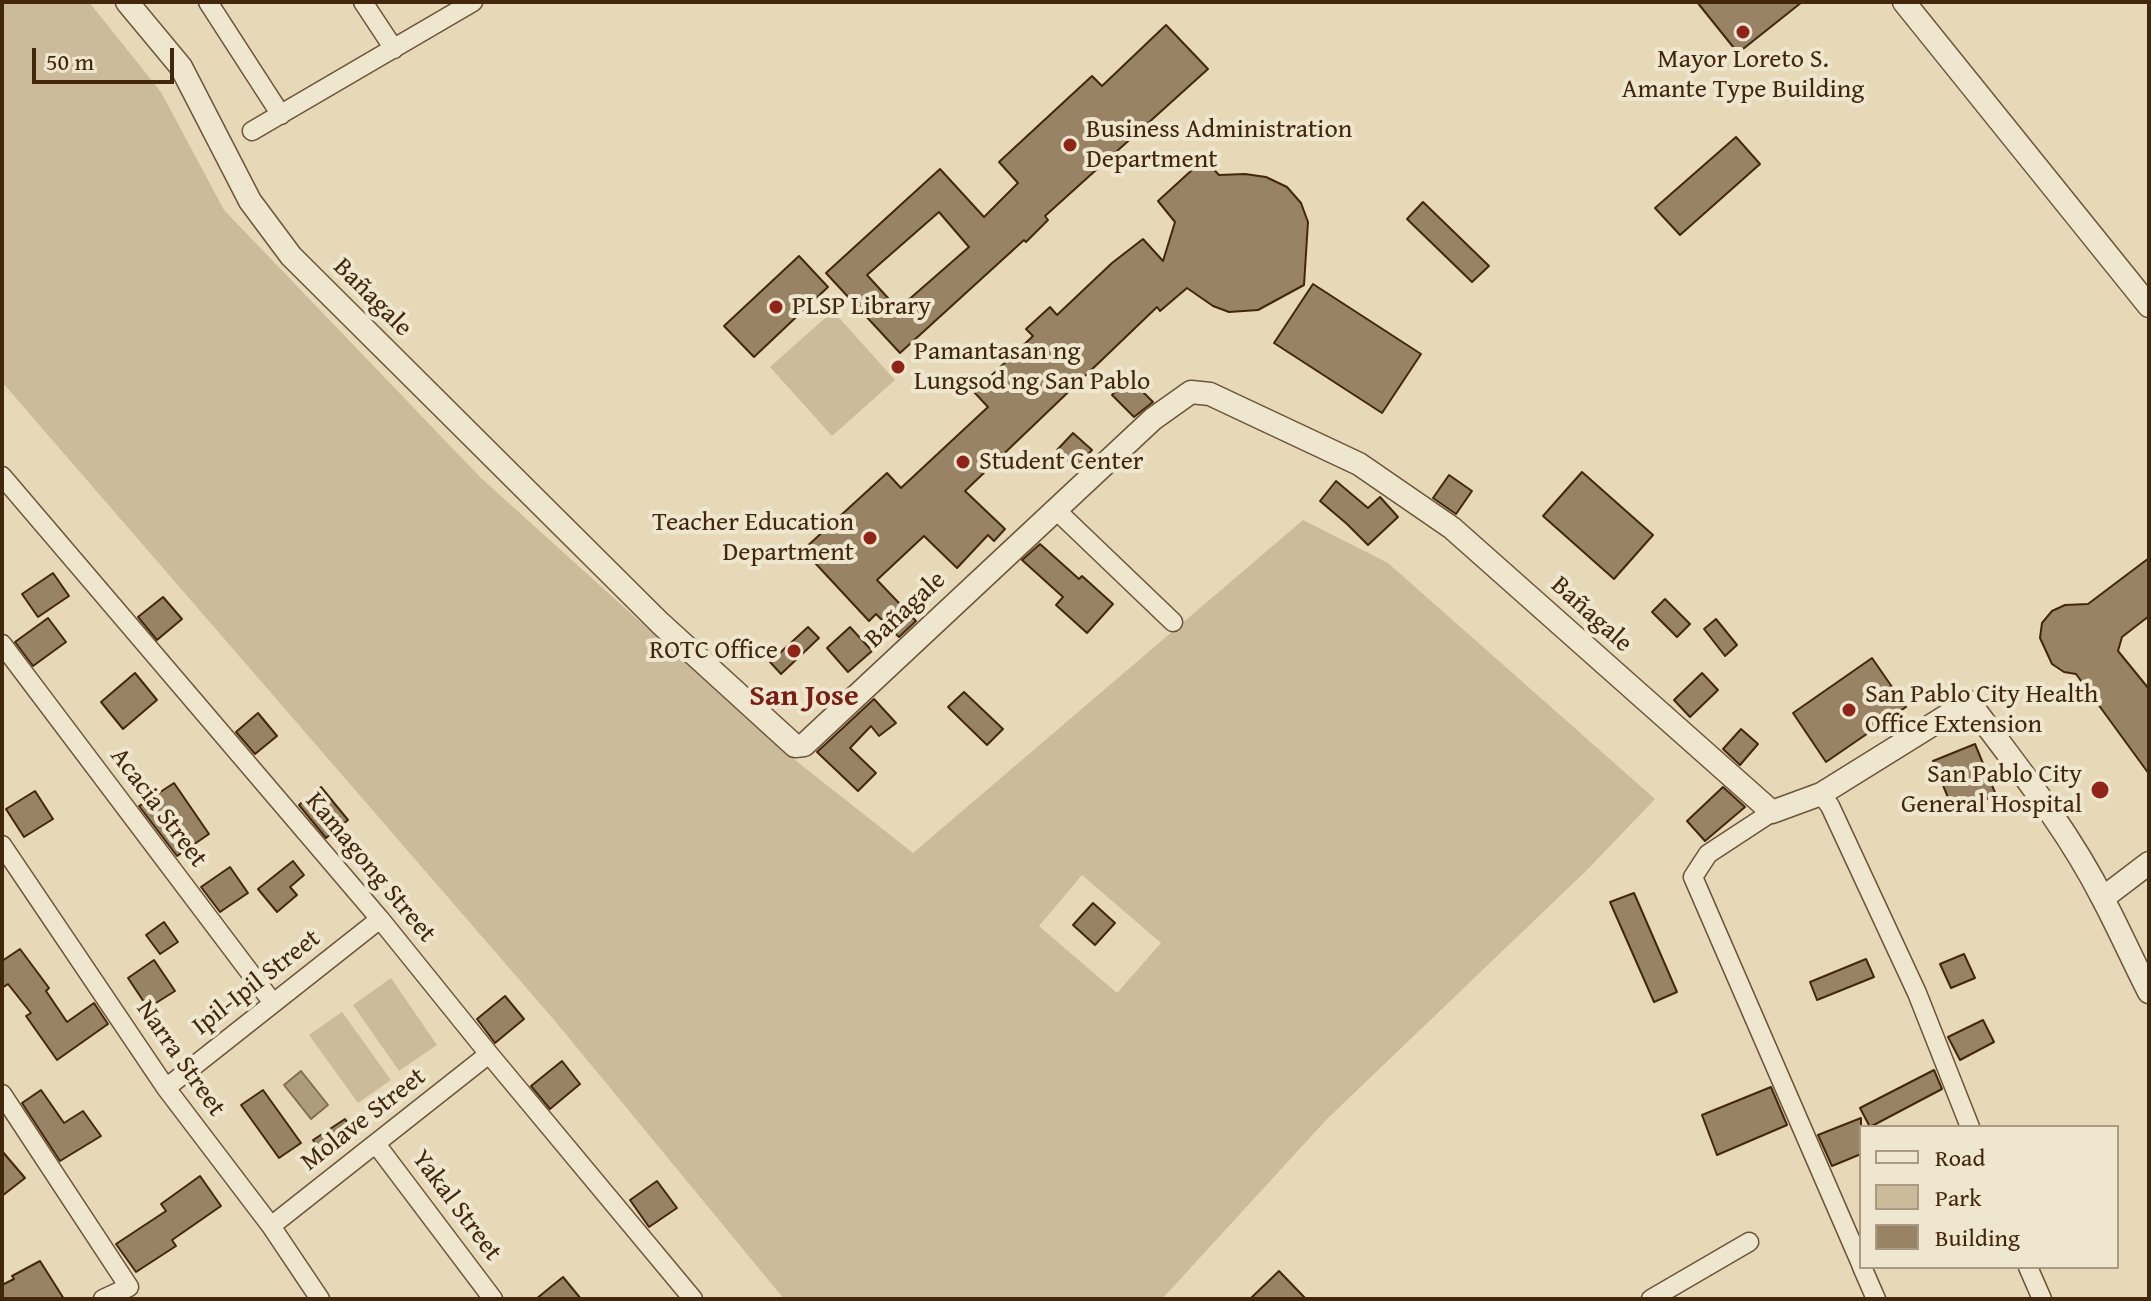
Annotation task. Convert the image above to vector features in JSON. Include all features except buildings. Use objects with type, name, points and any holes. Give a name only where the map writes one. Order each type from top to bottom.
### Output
[{"type":"street","name":"Bañagale","points":[[127,2],[181,67],[250,201],[291,256],[626,589],[787,742],[795,746],[804,745],[1153,419],[1191,392],[1210,394],[1359,464],[1452,528],[1772,812]]},
{"type":"street","points":[[208,2],[281,115]]},
{"type":"street","points":[[363,2],[394,49]]},
{"type":"street","points":[[252,131],[473,2]]},
{"type":"street","points":[[1904,2],[2149,306]]},
{"type":"street","name":"Kamagong Street","points":[[2,476],[380,919],[693,1299]]},
{"type":"street","points":[[1055,509],[1173,622]]},
{"type":"street","name":"Acacia Street","points":[[2,644],[273,1003]]},
{"type":"street","points":[[1859,1259],[1693,877],[1708,854],[1772,812],[1821,794],[1969,702],[2035,790],[2103,898],[2149,992]]},
{"type":"street","points":[[1821,794],[1830,806],[1917,993],[1969,1125]]},
{"type":"street","name":"Narra Street","points":[[2,845],[166,1088],[271,1226],[320,1299]]},
{"type":"street","points":[[2103,898],[2149,863]]},
{"type":"street","name":"Ipil-Ipil Street","points":[[166,1088],[380,919]]},
{"type":"street","name":"Molave Street","points":[[271,1226],[489,1054]]},
{"type":"street","points":[[2,1094],[129,1287],[103,1299]]},
{"type":"street","name":"Yakal Street","points":[[376,1144],[493,1299]]},
{"type":"street","points":[[1651,1299],[1749,1242]]},
{"type":"street","points":[[1863,1269],[1876,1299]]},
{"type":"street","points":[[2029,1269],[2042,1299]]},
{"type":"green space","points":[[2,2],[89,2],[161,92],[224,210],[481,478],[781,749],[913,853],[1303,520],[1388,563],[1655,799],[1586,871],[1327,1119],[1162,1299],[784,1299],[555,1021],[2,382]],"holes":[[[1082,875],[1161,943],[1117,993],[1039,926]]]},
{"type":"green space","points":[[833,311],[895,380],[832,436],[770,367]]},
{"type":"green space","points":[[391,978],[437,1045],[399,1071],[353,1005]]},
{"type":"green space","points":[[342,1012],[391,1080],[358,1103],[309,1035]]},
{"type":"shaded area","points":[[301,1071],[328,1105],[311,1119],[284,1085]]},
{"type":"place","name":"Mayor Loreto S. Amante Type Building","points":[[1743,32]]},
{"type":"place","name":"Business Administration Department","points":[[1070,145]]},
{"type":"place","name":"PLSP Library","points":[[776,307]]},
{"type":"place","name":"Pamantasan ng Lungsod ng San Pablo","points":[[898,367]]},
{"type":"place","name":"Student Center","points":[[963,462]]},
{"type":"place","name":"Teacher Education Department","points":[[870,538]]},
{"type":"place","name":"ROTC Office","points":[[794,651]]},
{"type":"place","name":"San Pablo City Health Office Extension","points":[[1849,710]]},
{"type":"place","name":"San Pablo City General Hospital","points":[[2100,790]]},
{"type":"district","name":"San Jose","points":[[804,697]]}]
